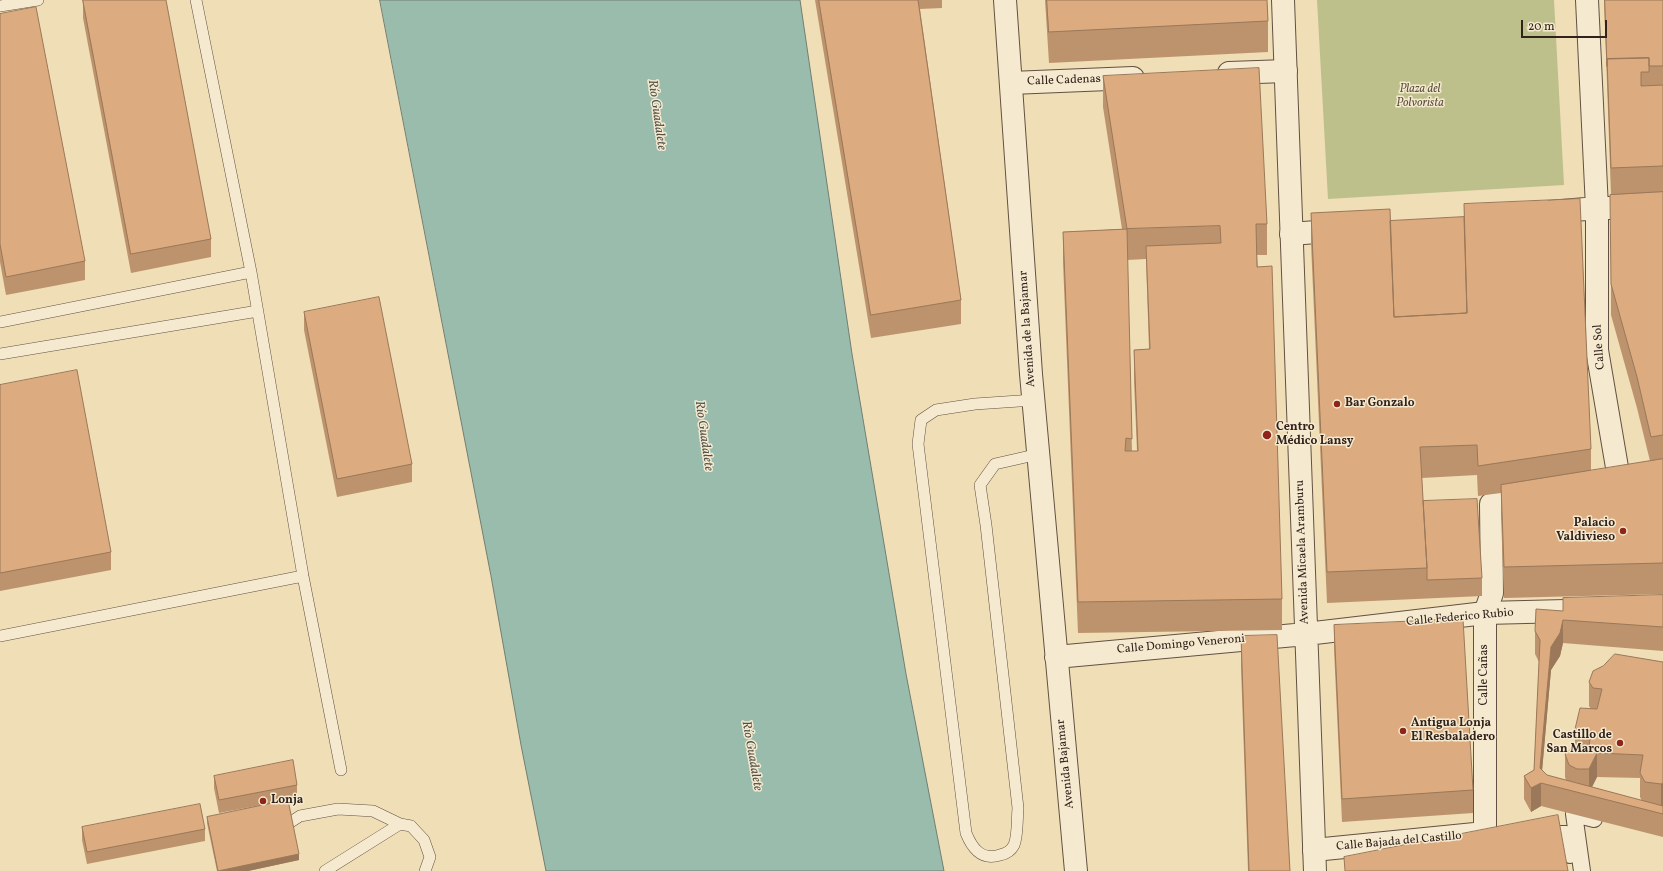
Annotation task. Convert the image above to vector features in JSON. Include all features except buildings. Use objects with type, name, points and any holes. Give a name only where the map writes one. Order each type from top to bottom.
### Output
[{"type":"street","name":"Avenida de la Bajamar","points":[[1005,0],[1034,400],[1056,657]]},
{"type":"street","points":[[1284,0],[1291,234],[1362,228]]},
{"type":"street","name":"Calle Sol","points":[[1587,0],[1597,208],[1598,350],[1620,485]]},
{"type":"street","points":[[1208,74],[1286,70]]},
{"type":"street","name":"Calle Cadenas","points":[[1010,83],[1154,77]]},
{"type":"street","points":[[1534,213],[1597,208],[1663,208]]},
{"type":"street","name":"Avenida Micaela Aramburu","points":[[1291,234],[1314,860]]},
{"type":"street","points":[[1597,489],[1641,481]]},
{"type":"street","name":"Calle Cañas","points":[[1492,834],[1485,613],[1492,593],[1491,504],[1552,496]]},
{"type":"street","name":"Calle Federico Rubio","points":[[1306,634],[1485,613],[1586,611]]},
{"type":"street","name":"Calle Domingo Veneroni","points":[[1056,657],[1306,634]]},
{"type":"street","name":"Avenida Bajamar","points":[[1056,657],[1076,871]]},
{"type":"street","points":[[1582,871],[1574,814],[1611,824]]},
{"type":"street","name":"Calle Bajada del Castillo","points":[[1314,860],[1492,834]]},
{"type":"street","points":[[1522,834],[1566,834],[1572,871]]},
{"type":"lane","points":[[0,6],[38,0]]},
{"type":"lane","points":[[196,0],[251,272],[303,576],[341,770]]},
{"type":"lane","points":[[0,322],[251,272]]},
{"type":"lane","points":[[0,353],[258,311]]},
{"type":"lane","points":[[1034,400],[975,404],[936,410],[921,420],[918,444],[966,833],[972,847],[984,856],[993,857],[1007,853],[1014,845],[1018,808],[986,525],[980,485],[995,464],[1039,454]]},
{"type":"lane","points":[[0,636],[303,576]]},
{"type":"lane","points":[[267,837],[300,816],[338,809],[373,811],[400,824],[411,826],[424,840],[430,857],[425,871]]},
{"type":"lane","points":[[325,871],[400,824]]},
{"type":"green space","name":"Plaza del Polvorista","points":[[1317,0],[1554,0],[1564,185],[1328,199]]},
{"type":"water","name":"Río Guadalete","points":[[380,0],[800,0],[852,354],[906,674],[944,871],[546,871],[521,745],[491,576]]},
{"type":"place","name":"Bar Gonzalo","points":[[1337,404]]},
{"type":"place","name":"Centro Médico Lansy","points":[[1267,435]]},
{"type":"place","name":"Palacio Valdivieso","points":[[1623,531]]},
{"type":"place","name":"Antigua Lonja El Resbaladero","points":[[1403,731]]},
{"type":"place","name":"Castillo de San Marcos","points":[[1620,743]]},
{"type":"place","name":"Lonja","points":[[263,801]]}]
